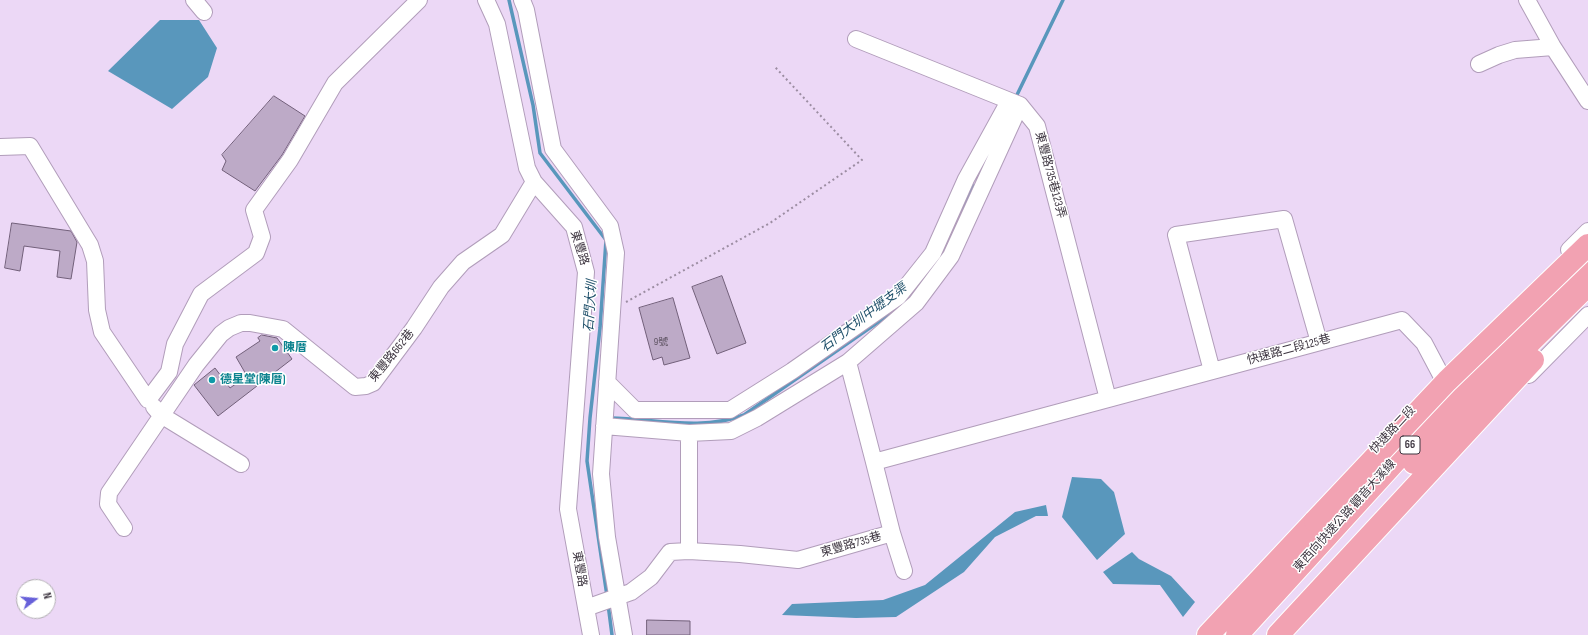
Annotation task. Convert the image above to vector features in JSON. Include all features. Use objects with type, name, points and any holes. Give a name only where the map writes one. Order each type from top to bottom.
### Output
[{"type":"highway","points":[[1208,635],[1447,381],[1588,245]]},
{"type":"highway","name":"東西向快速公路 觀音大溪線","points":[[1237,635],[1461,389],[1588,261]]},
{"type":"highway","name":"東西向快速公路 觀音大溪線","points":[[1254,635],[1285,599],[1501,371],[1588,285]]},
{"type":"highway","points":[[1278,635],[1526,366],[1588,306]]},
{"type":"street","points":[[148,400],[169,372],[175,344],[201,294],[256,253],[262,237],[254,210],[290,160],[335,83],[418,0]]},
{"type":"street","name":"東豐路","points":[[486,0],[497,24],[527,168],[534,182],[574,227],[586,272],[568,509],[591,635]]},
{"type":"street","points":[[522,0],[526,10],[552,149],[610,226],[616,253],[601,474],[607,537],[610,600],[624,635]]},
{"type":"street","points":[[1527,0],[1553,47],[1588,101]]},
{"type":"street","name":"東豐路735巷123弄","points":[[856,39],[1014,103],[1037,126],[1108,398]]},
{"type":"street","points":[[1479,64],[1515,50],[1553,47]]},
{"type":"street","points":[[607,382],[635,410],[730,410],[792,371],[898,296],[933,252],[966,179],[1014,103]]},
{"type":"street","points":[[604,426],[689,432],[731,431],[757,418],[848,362],[916,303],[951,256],[1014,103]]},
{"type":"street","points":[[0,147],[30,146],[90,245],[95,261],[96,310],[102,332],[148,400],[161,416],[241,464]]},
{"type":"street","name":"東豐路662巷","points":[[124,528],[108,504],[109,493],[196,365],[221,334],[229,328],[241,323],[250,323],[283,329],[355,388],[373,383],[414,328],[441,287],[463,262],[502,235],[534,182]]},
{"type":"street","points":[[1212,371],[1176,235],[1284,219],[1319,342]]},
{"type":"street","name":"快速路二段","points":[[1204,635],[1442,377],[1588,231]]},
{"type":"street","points":[[1287,635],[1461,442],[1588,315]]},
{"type":"street","name":"快速路二段125巷","points":[[1108,398],[1402,320],[1424,343],[1442,377]]},
{"type":"street","name":"東豐路735巷","points":[[586,608],[631,592],[651,577],[670,552],[689,551],[740,554],[798,560],[892,533],[848,362]]},
{"type":"street","points":[[874,462],[1108,398]]},
{"type":"street","points":[[689,432],[689,551]]},
{"type":"street","points":[[892,533],[904,571]]},
{"type":"path","points":[[612,309],[770,223],[862,160],[775,67]]},
{"type":"water","points":[[160,20],[199,20],[217,48],[208,77],[172,109],[108,71]]},
{"type":"water","points":[[1072,477],[1101,479],[1114,492],[1125,534],[1097,560],[1062,517]]},
{"type":"water","points":[[1046,505],[1048,516],[1036,516],[995,537],[964,572],[896,617],[856,618],[782,615],[792,604],[883,600],[925,585],[1015,512]]},
{"type":"water","points":[[1132,552],[1139,559],[1171,576],[1195,602],[1183,617],[1160,585],[1113,584],[1103,572]]},
{"type":"building","points":[[274,96],[305,116],[282,155],[255,191],[222,170],[226,161],[222,155]]},
{"type":"building","points":[[12,223],[71,231],[77,242],[71,279],[57,277],[60,251],[24,246],[20,271],[5,268]]},
{"type":"building","points":[[722,276],[746,343],[717,354],[692,287]]},
{"type":"building","points":[[673,298],[690,358],[664,365],[662,357],[653,360],[639,308]]},
{"type":"building","name":"德星堂(陳厝)","points":[[262,335],[277,338],[292,359],[218,416],[194,385],[215,368],[230,388],[247,376],[236,357],[260,341],[258,338]]},
{"type":"building","points":[[647,620],[690,621],[690,635],[647,635]]},
{"type":"waterway","name":"石門大圳","points":[[509,0],[533,105],[540,153],[606,240],[600,328],[587,461],[607,596]]},
{"type":"waterway","name":"石門大圳中壢支渠","points":[[1015,99],[1063,0]]},
{"type":"waterway","name":"石門大圳中壢支渠","points":[[953,233],[974,186]]},
{"type":"waterway","name":"石門大圳中壢支渠","points":[[903,302],[915,292]]},
{"type":"waterway","name":"石門大圳中壢支渠","points":[[611,418],[695,423],[728,420],[744,415],[887,316],[898,306]]},
{"type":"waterway","name":"石門大圳","points":[[608,604],[612,635]]},
{"type":"place","name":"陳厝","points":[[275,348]]},
{"type":"place","name":"德星堂(陳厝)","points":[[212,380]]}]
